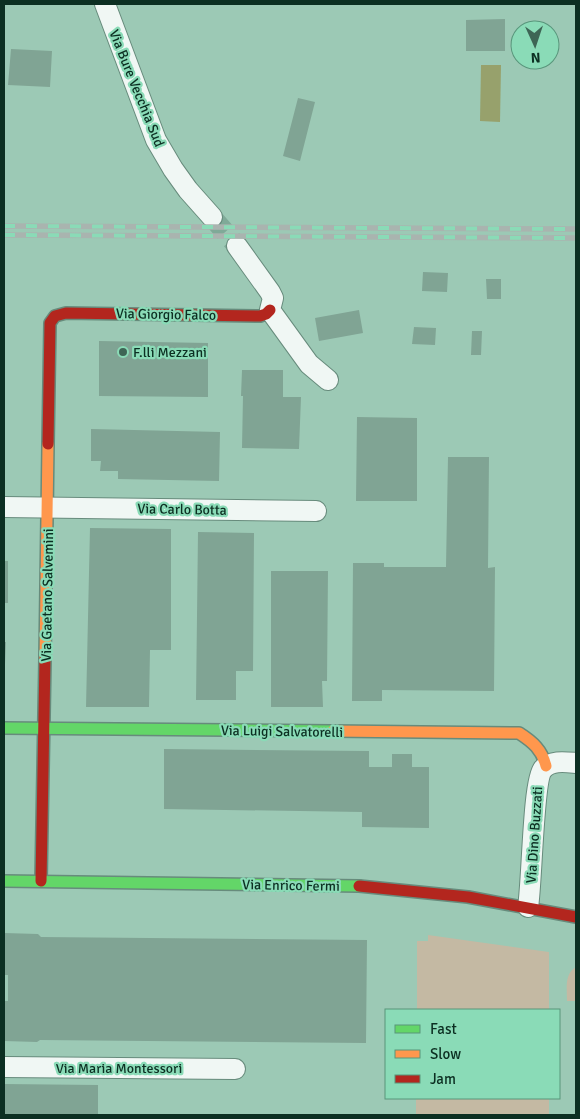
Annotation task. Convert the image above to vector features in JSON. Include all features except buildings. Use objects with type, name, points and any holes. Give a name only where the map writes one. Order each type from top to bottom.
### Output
[{"type":"street","name":"Via Bure Vecchia Sud","points":[[105,4],[156,140],[172,169],[212,217]]},
{"type":"street","points":[[237,246],[270,292],[273,298],[270,310],[309,364],[328,380]]},
{"type":"street","name":"Via Giorgio Falco","points":[[60,314],[260,316],[270,310]]},
{"type":"street","name":"Via Gaetano Salvemini","points":[[41,881],[50,327],[52,319],[60,314]]},
{"type":"street","name":"Via Carlo Botta","points":[[4,507],[316,511]]},
{"type":"street","name":"Via Luigi Salvatorelli","points":[[4,728],[519,733],[540,748],[545,757],[546,766]]},
{"type":"street","points":[[546,766],[557,763],[576,763]]},
{"type":"street","name":"Via Dino Buzzati","points":[[528,907],[531,890],[538,782],[539,775],[546,766]]},
{"type":"street","name":"Via Enrico Fermi","points":[[4,881],[358,886],[416,890],[528,907],[576,917]]},
{"type":"street","name":"Via Maria Montessori","points":[[4,1067],[235,1069]]},
{"type":"shaded area","points":[[481,65],[501,65],[500,122],[480,121]]},
{"type":"shaded area","points":[[428,935],[549,952],[549,1009],[417,1009],[417,941],[428,941]]},
{"type":"shaded area","points":[[576,967],[576,1001],[567,1001],[568,978]]},
{"type":"shaded area","points":[[416,1099],[549,1099],[549,1115],[416,1115]]},
{"type":"tunnel","points":[[212,217],[237,246]]},
{"type":"railway","points":[[4,226],[576,229]]},
{"type":"railway","points":[[4,235],[576,238]]},
{"type":"traffic: fast","points":[[4,728],[333,731]]},
{"type":"traffic: fast","points":[[4,881],[359,886]]},
{"type":"traffic: slow","points":[[45,659],[48,444]]},
{"type":"traffic: slow","points":[[333,731],[519,733],[536,747],[542,755],[546,766]]},
{"type":"traffic: jam","points":[[48,444],[50,323],[55,316],[66,313],[260,316],[270,310]]},
{"type":"traffic: jam","points":[[41,881],[45,659]]},
{"type":"traffic: jam","points":[[359,886],[468,897],[576,917]]},
{"type":"place","name":"F.lli Mezzani","points":[[123,352]]}]
